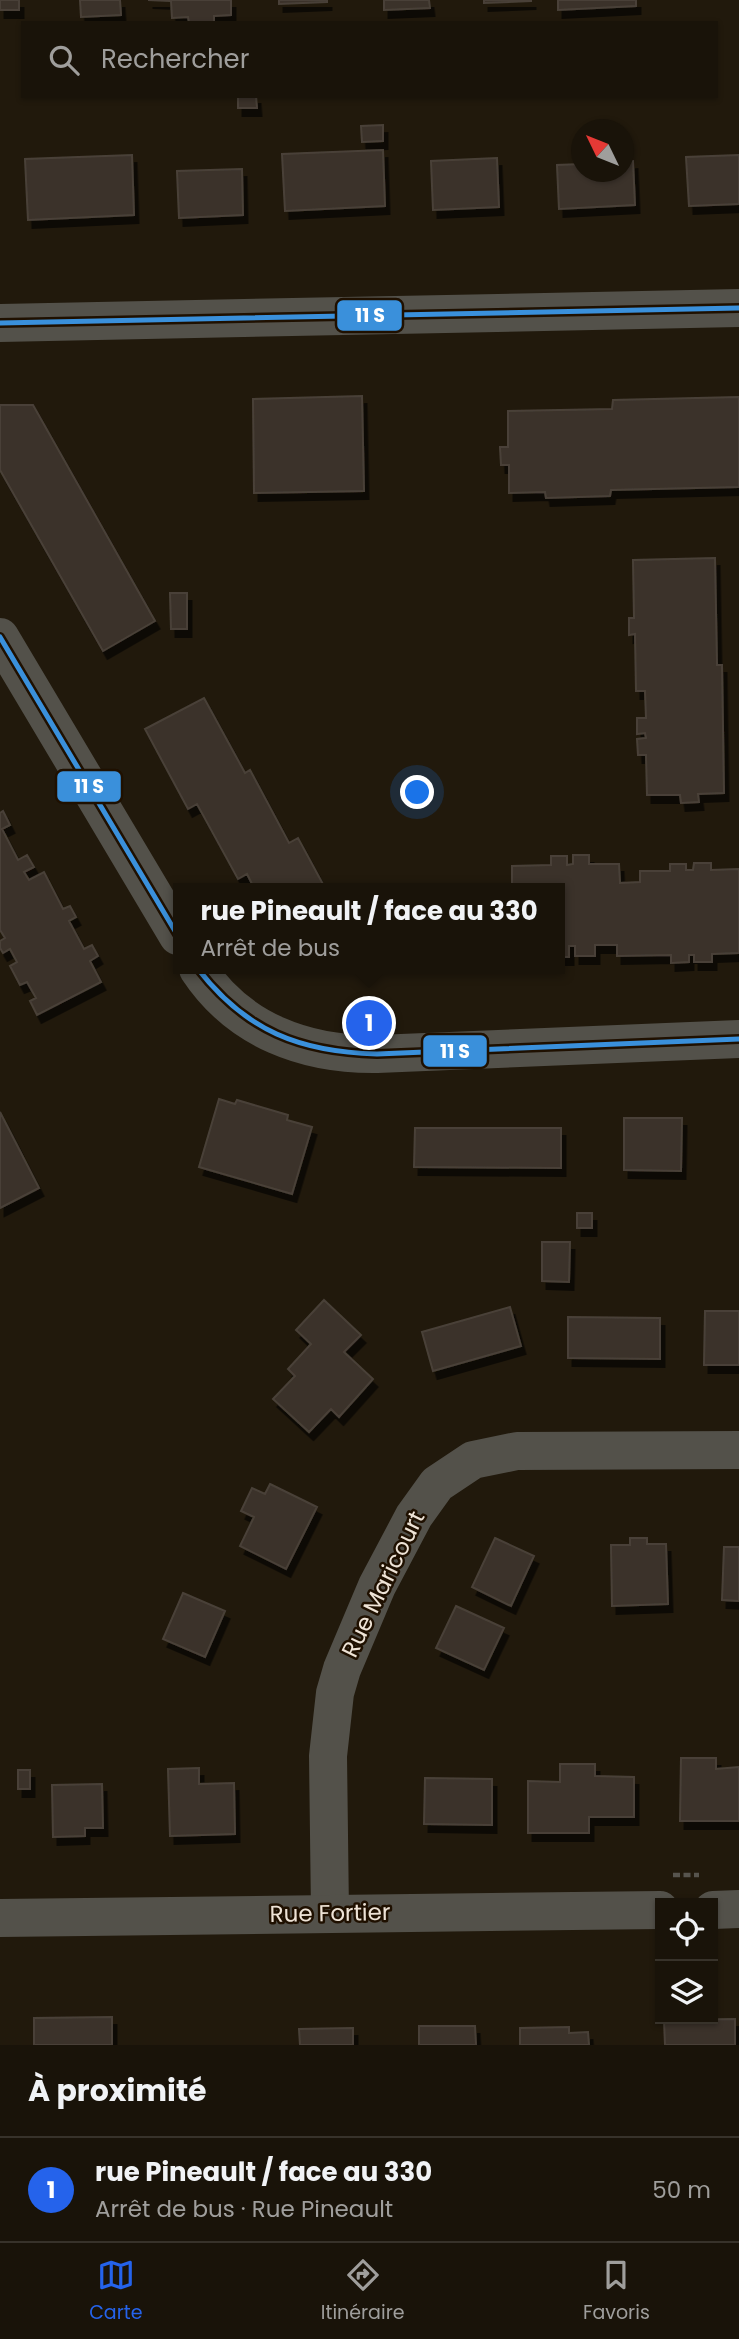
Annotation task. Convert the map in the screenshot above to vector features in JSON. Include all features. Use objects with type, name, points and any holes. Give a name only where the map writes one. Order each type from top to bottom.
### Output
[{"type":"street","points":[[0,323],[739,308]]},
{"type":"street","points":[[0,637],[173,928]]},
{"type":"street","points":[[202,974],[228,1004],[258,1026],[290,1042],[326,1052],[377,1054],[739,1040]]},
{"type":"street","name":"Rue Maricourt","points":[[330,1913],[328,1756],[335,1693],[342,1669],[377,1586],[414,1516],[437,1484],[473,1460],[517,1451],[739,1450]]},
{"type":"street","points":[[718,1910],[739,1909]]},
{"type":"street","name":"Rue Fortier","points":[[0,1918],[655,1910]]},
{"type":"building","points":[[0,0],[19,0],[19,10],[0,10]]},
{"type":"building","points":[[80,0],[120,0],[121,15],[81,17]]},
{"type":"building","points":[[148,0],[231,0],[231,15],[214,16],[214,21],[189,21],[188,17],[172,18],[171,1]]},
{"type":"building","points":[[279,0],[327,0],[327,2],[279,4]]},
{"type":"building","points":[[384,0],[429,0],[430,8],[384,10]]},
{"type":"building","points":[[484,0],[531,0],[531,1],[484,3]]},
{"type":"building","points":[[558,0],[636,0],[636,6],[558,10]]},
{"type":"building","points":[[238,98],[256,98],[257,108],[238,108]]},
{"type":"building","points":[[383,125],[383,141],[362,142],[361,126]]},
{"type":"building","points":[[383,150],[385,206],[285,211],[282,154]]},
{"type":"building","points":[[132,155],[134,215],[28,220],[25,159]]},
{"type":"building","points":[[739,155],[739,204],[689,206],[686,157]]},
{"type":"building","points":[[497,158],[499,207],[433,210],[431,161]]},
{"type":"building","points":[[571,164],[571,182],[634,182],[635,205],[559,209],[557,165]]},
{"type":"building","points":[[242,169],[243,215],[179,218],[177,171]]},
{"type":"building","points":[[362,396],[364,491],[254,493],[253,399]]},
{"type":"building","points":[[739,397],[739,487],[611,490],[610,496],[546,498],[545,492],[509,493],[509,465],[501,465],[500,447],[508,447],[508,411],[612,409],[613,400]]},
{"type":"building","points":[[0,405],[33,405],[155,621],[103,651],[0,470]]},
{"type":"building","points":[[715,558],[717,665],[722,665],[724,793],[698,794],[699,802],[681,803],[680,795],[647,795],[646,755],[638,755],[637,739],[646,738],[645,733],[637,734],[637,718],[646,718],[645,691],[636,691],[635,634],[629,635],[629,618],[634,618],[633,560]]},
{"type":"building","points":[[170,593],[187,593],[187,629],[171,629]]},
{"type":"building","points":[[204,698],[245,773],[250,770],[289,843],[298,838],[322,883],[252,883],[247,874],[238,879],[197,804],[188,809],[145,729]]},
{"type":"building","points":[[3,811],[10,825],[2,829],[18,860],[27,855],[34,867],[24,872],[29,880],[44,872],[63,909],[70,906],[76,917],[69,921],[84,949],[92,945],[98,956],[90,961],[101,982],[37,1015],[30,1001],[36,998],[27,982],[20,985],[10,966],[17,962],[10,949],[3,953],[0,948],[0,941],[5,938],[0,930],[0,813]]},
{"type":"building","points":[[573,855],[589,855],[589,864],[619,864],[620,883],[640,882],[640,871],[670,871],[670,864],[686,864],[686,870],[693,870],[694,863],[711,863],[711,870],[739,869],[739,953],[712,954],[712,962],[694,962],[694,955],[689,955],[689,962],[671,963],[671,955],[617,956],[617,945],[595,945],[595,956],[575,956],[575,946],[569,946],[569,957],[565,957],[565,883],[512,883],[512,866],[551,865],[551,856],[567,856],[567,865],[573,864]]},
{"type":"building","points":[[219,1099],[235,1104],[237,1100],[288,1115],[287,1120],[312,1127],[292,1194],[199,1167]]},
{"type":"building","points":[[0,1112],[39,1188],[0,1208]]},
{"type":"building","points":[[624,1118],[682,1118],[681,1171],[624,1170]]},
{"type":"building","points":[[415,1128],[561,1128],[561,1168],[414,1167]]},
{"type":"building","points":[[577,1213],[592,1213],[592,1228],[577,1228]]},
{"type":"building","points":[[542,1242],[570,1242],[569,1282],[542,1281]]},
{"type":"building","points":[[324,1300],[361,1335],[344,1352],[373,1379],[339,1417],[331,1409],[309,1432],[273,1399],[295,1376],[288,1369],[311,1344],[296,1330]]},
{"type":"building","points":[[510,1307],[521,1346],[433,1371],[422,1332]]},
{"type":"building","points":[[705,1311],[739,1311],[739,1365],[704,1365]]},
{"type":"building","points":[[568,1317],[660,1318],[660,1359],[568,1358]]},
{"type":"building","points":[[270,1484],[317,1507],[286,1569],[240,1546],[254,1517],[241,1511],[252,1488],[265,1494]]},
{"type":"building","points":[[495,1538],[534,1556],[511,1606],[472,1587]]},
{"type":"building","points":[[630,1538],[647,1538],[647,1544],[666,1544],[668,1604],[612,1606],[611,1545],[630,1545]]},
{"type":"building","points":[[724,1547],[739,1547],[739,1601],[722,1600]]},
{"type":"building","points":[[183,1593],[225,1611],[205,1657],[163,1639]]},
{"type":"building","points":[[456,1606],[504,1628],[484,1670],[436,1648]]},
{"type":"building","points":[[681,1758],[716,1758],[716,1769],[739,1767],[739,1821],[680,1821]]},
{"type":"building","points":[[560,1764],[595,1764],[595,1776],[634,1777],[634,1817],[589,1817],[589,1833],[528,1833],[528,1781],[560,1782]]},
{"type":"building","points":[[199,1768],[199,1784],[234,1783],[235,1834],[170,1836],[168,1769]]},
{"type":"building","points":[[18,1770],[30,1770],[30,1789],[18,1789]]},
{"type":"building","points":[[425,1778],[492,1779],[492,1825],[424,1824]]},
{"type":"building","points":[[102,1784],[103,1828],[85,1828],[85,1836],[53,1837],[52,1785]]},
{"type":"building","points":[[112,2017],[112,2045],[34,2045],[34,2018]]},
{"type":"building","points":[[718,2019],[735,2019],[735,2045],[665,2045],[664,2024],[718,2024]]},
{"type":"building","points":[[419,2026],[475,2026],[476,2045],[419,2045]]},
{"type":"building","points":[[569,2027],[569,2033],[588,2032],[589,2045],[520,2045],[520,2028]]},
{"type":"building","points":[[353,2028],[353,2045],[300,2045],[299,2029]]},
{"type":"transit line","points":[[0,323],[739,308]]},
{"type":"transit line","points":[[0,637],[173,928]]},
{"type":"transit line","points":[[202,974],[235,1008],[255,1023],[299,1043],[323,1049],[377,1054],[739,1039]]},
{"type":"place","name":"rue Pineault / face au 330","points":[[369,1023]]}]
